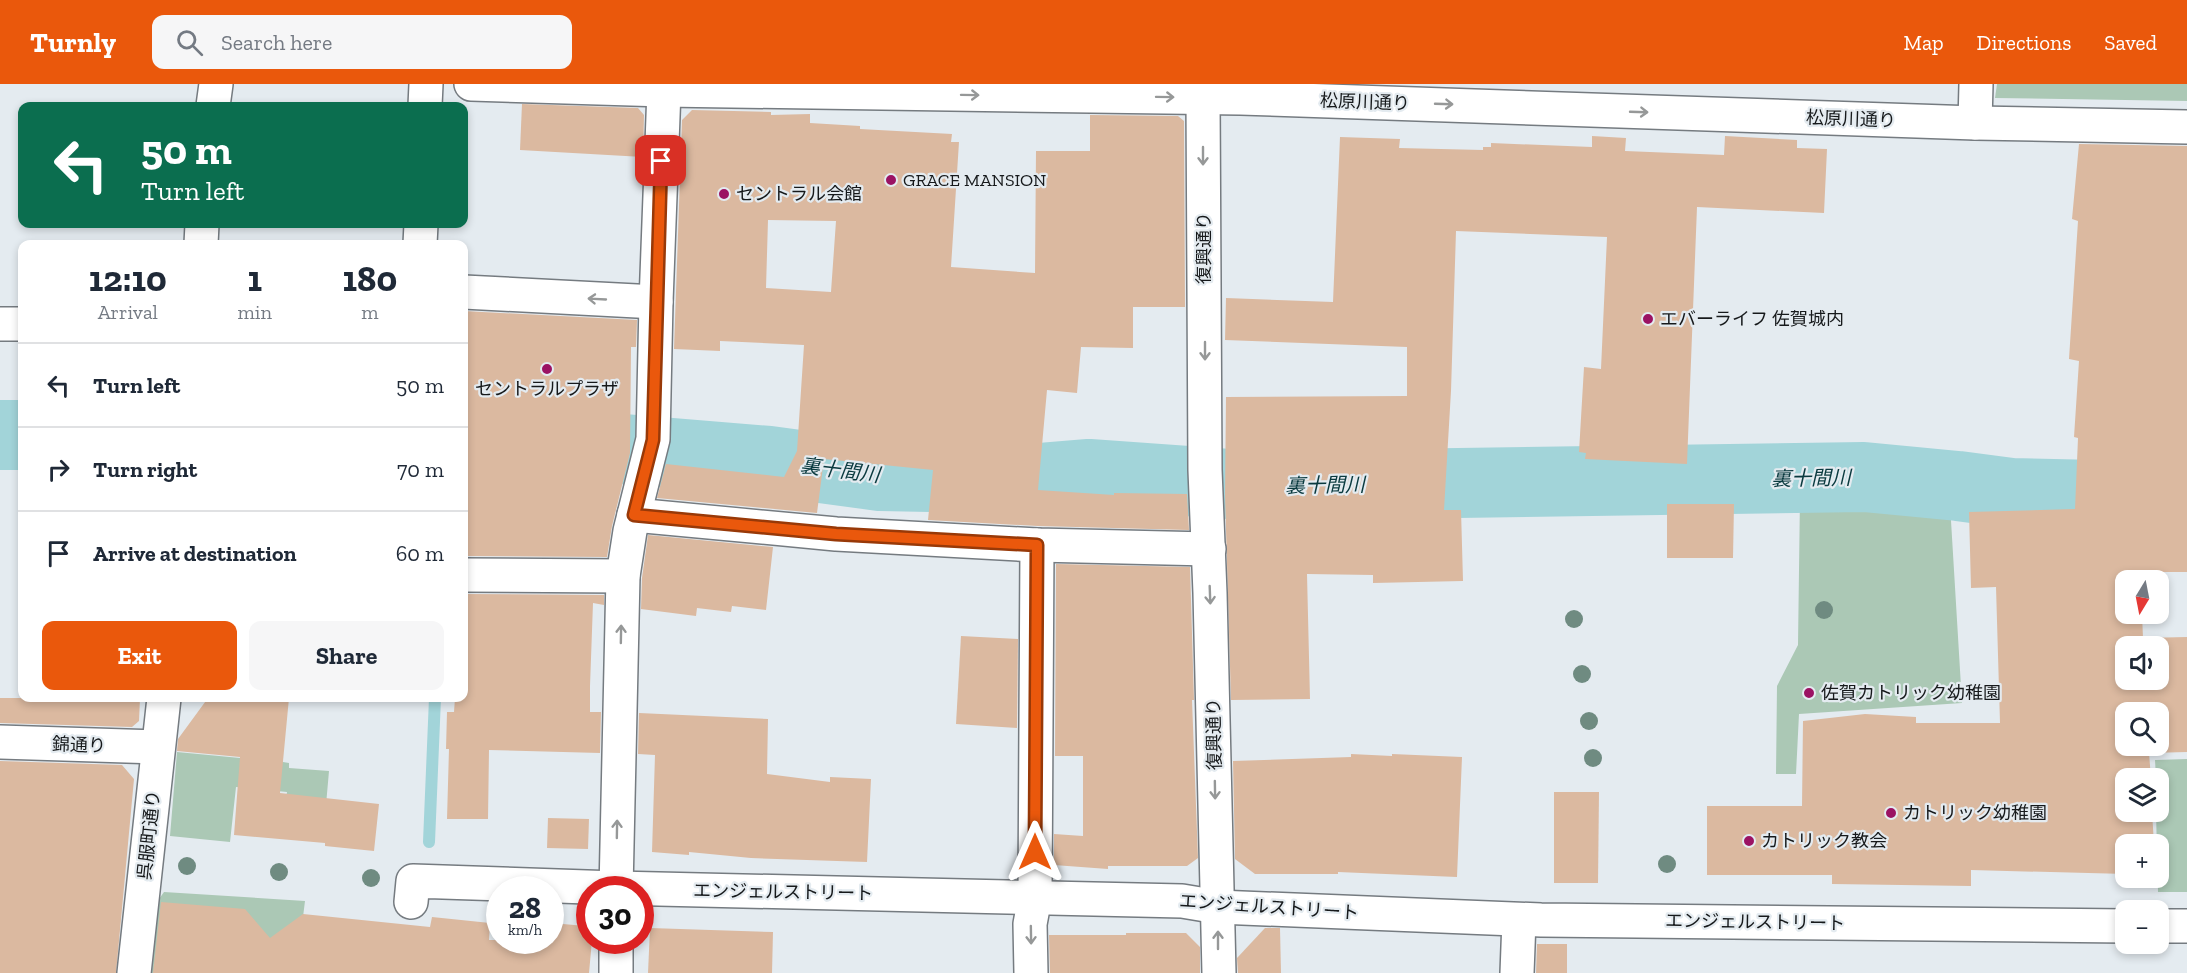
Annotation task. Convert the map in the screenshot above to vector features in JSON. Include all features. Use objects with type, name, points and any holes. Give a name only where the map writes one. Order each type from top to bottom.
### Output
[{"type":"street","points":[[214,102],[216,84]]},
{"type":"street","points":[[425,102],[426,84]]},
{"type":"street","name":"松原川通り","points":[[471,84],[664,90],[1203,98],[1535,107],[1976,101],[2187,127]]},
{"type":"street","points":[[616,876],[623,576],[634,515],[650,454],[664,90]]},
{"type":"street","name":"復興通り","points":[[1203,98],[1206,482],[1219,973]]},
{"type":"street","points":[[468,292],[656,302]]},
{"type":"street","points":[[0,324],[18,324]]},
{"type":"street","points":[[634,515],[836,534],[1037,545],[1209,549]]},
{"type":"street","points":[[1031,973],[1030,924],[1035,897],[1037,545]]},
{"type":"street","points":[[468,575],[623,576]]},
{"type":"street","name":"呉服町通り","points":[[134,973],[164,702]]},
{"type":"street","name":"錦通り","points":[[0,742],[158,747]]},
{"type":"street","name":"エンジェルストリート","points":[[412,892],[576,890]]},
{"type":"street","name":"エンジェルストリート","points":[[654,890],[1182,901],[1218,907],[1520,920],[2115,926]]},
{"type":"street","points":[[1517,973],[1520,920]]},
{"type":"street","points":[[2169,926],[2187,926]]},
{"type":"street","points":[[616,954],[616,973]]},
{"type":"green space","points":[[1997,84],[2187,84],[2187,101],[1995,98]]},
{"type":"green space","points":[[1800,496],[1950,504],[1962,703],[1799,714],[1796,774],[1776,774],[1777,686],[1798,645]]},
{"type":"green space","points":[[177,752],[283,762],[289,763],[289,768],[329,771],[326,805],[286,799],[287,792],[236,787],[230,842],[170,836]]},
{"type":"green space","points":[[2187,759],[2187,892],[2158,892],[2158,888],[2169,888],[2169,834],[2157,834],[2156,822],[2169,822],[2169,768],[2155,768],[2155,760]]},
{"type":"green space","points":[[164,892],[305,901],[296,973],[150,973],[159,899]]},
{"type":"building","points":[[522,104],[638,108],[644,115],[643,157],[520,150]]},
{"type":"building","points":[[692,110],[771,112],[771,115],[810,114],[810,123],[860,126],[860,129],[952,134],[951,142],[959,142],[951,267],[1035,273],[1036,151],[1090,151],[1090,115],[1178,116],[1184,121],[1185,307],[1133,307],[1133,348],[1081,347],[1077,393],[1047,390],[1038,490],[1114,495],[1114,493],[1187,494],[1189,530],[928,520],[933,470],[824,459],[817,513],[657,498],[666,464],[784,477],[797,451],[804,345],[720,341],[720,351],[674,349],[682,120]],"holes":[[[768,220],[836,221],[831,292],[766,288]]]},
{"type":"building","points":[[1592,136],[1626,138],[1625,151],[1724,155],[1725,136],[1797,140],[1797,148],[1827,149],[1824,213],[1697,207],[1687,464],[1585,459],[1586,453],[1579,452],[1584,367],[1601,369],[1607,237],[1456,231],[1451,391],[1444,510],[1461,510],[1463,581],[1373,583],[1373,575],[1307,574],[1310,699],[1231,700],[1225,495],[1226,397],[1407,396],[1407,347],[1225,340],[1226,298],[1333,302],[1340,137],[1400,139],[1399,148],[1483,150],[1483,147],[1491,147],[1491,143],[1592,147]]},
{"type":"building","points":[[2079,144],[2187,146],[2187,572],[2115,570],[2115,624],[2142,624],[2143,636],[2115,636],[2115,690],[2169,690],[2169,637],[2187,637],[2187,752],[2169,752],[2169,702],[2115,702],[2115,756],[2149,756],[2150,768],[2115,768],[2115,822],[2153,822],[2153,834],[2115,834],[2115,874],[1971,870],[1971,886],[1832,884],[1832,875],[1707,875],[1707,806],[1802,806],[1803,721],[1865,714],[1916,717],[1916,723],[2000,723],[1996,587],[1971,588],[1969,512],[2075,509],[2078,438],[2074,437],[2079,361],[2069,359],[2078,221],[2072,219]]},
{"type":"building","points":[[468,311],[637,320],[636,347],[631,347],[630,453],[612,526],[607,557],[468,556]]},
{"type":"building","points":[[1667,504],[1734,504],[1733,558],[1667,558]]},
{"type":"building","points":[[648,535],[773,547],[766,610],[732,606],[731,612],[697,608],[696,616],[641,609],[642,578]]},
{"type":"building","points":[[1056,564],[1190,567],[1198,858],[1187,866],[1108,866],[1108,869],[1054,865],[1054,834],[1083,836],[1083,756],[1055,756]]},
{"type":"building","points":[[468,594],[604,595],[604,605],[593,603],[590,686],[590,712],[601,712],[600,753],[489,750],[488,819],[447,819],[449,749],[446,749],[447,712],[454,712],[455,702],[468,702]]},
{"type":"building","points":[[961,636],[1018,639],[1017,728],[956,724]]},
{"type":"building","points":[[0,698],[18,698],[18,702],[140,702],[139,721],[132,727],[0,723]]},
{"type":"building","points":[[205,702],[289,702],[280,793],[379,804],[374,851],[325,846],[325,843],[234,835],[240,757],[177,751],[178,739]]},
{"type":"building","points":[[639,713],[768,719],[767,774],[830,782],[830,777],[871,779],[867,862],[652,852],[655,755],[638,754]]},
{"type":"building","points":[[1351,754],[1462,757],[1457,877],[1338,872],[1338,874],[1255,874],[1235,859],[1233,761],[1351,757]]},
{"type":"building","points":[[0,761],[122,765],[134,779],[116,973],[0,973]]},
{"type":"building","points":[[1554,792],[1599,792],[1598,883],[1554,883]]},
{"type":"building","points":[[548,818],[589,819],[588,849],[547,848]]},
{"type":"building","points":[[161,902],[245,909],[270,938],[303,914],[430,927],[432,917],[486,923],[486,954],[564,954],[564,924],[576,925],[576,954],[591,954],[589,973],[153,973]]},
{"type":"building","points":[[654,928],[773,932],[772,973],[648,973],[649,954],[654,954]]},
{"type":"building","points":[[1265,928],[1280,928],[1281,973],[1238,973],[1237,958]]},
{"type":"building","points":[[1126,933],[1186,933],[1200,947],[1200,973],[1050,973],[1049,935],[1126,935]]},
{"type":"building","points":[[1537,944],[1567,944],[1567,973],[1536,973]]},
{"type":"waterway","name":"裏十間川","points":[[0,435],[18,435]]},
{"type":"waterway","name":"裏十間川","points":[[468,446],[610,448],[769,461],[880,476],[1029,479],[1089,474],[1257,486],[1864,477],[2011,493],[2187,497]]},
{"type":"waterway","points":[[429,842],[435,702]]},
{"type":"place","name":"GRACE MANSION","points":[[891,180]]},
{"type":"place","name":"セントラル会館","points":[[724,194]]},
{"type":"place","name":"エバーライフ 佐賀城内","points":[[1648,319]]},
{"type":"place","name":"セントラルプラザ","points":[[547,369]]},
{"type":"place","name":"佐賀カトリック幼稚園","points":[[1809,693]]},
{"type":"place","name":"カトリック幼稚園","points":[[1891,813]]},
{"type":"place","name":"カトリック教会","points":[[1749,841]]},
{"type":"route","points":[[661,161],[653,440],[634,515],[836,534],[1037,545],[1035,852]]}]
